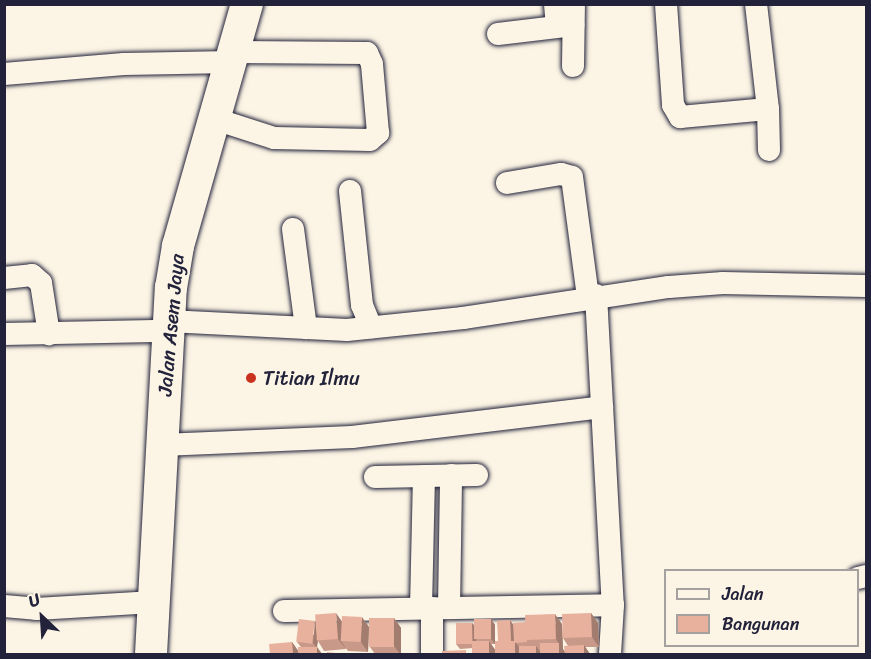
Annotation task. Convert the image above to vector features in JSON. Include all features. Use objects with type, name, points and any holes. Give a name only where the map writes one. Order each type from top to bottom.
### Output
[{"type":"main road","name":"Jalan Asem Jaya","points":[[151,654],[167,326],[178,246],[247,4]]},
{"type":"street","points":[[666,4],[675,112],[680,117],[768,109]]},
{"type":"street","points":[[756,4],[768,109],[769,150]]},
{"type":"street","points":[[498,34],[565,15],[573,66]]},
{"type":"street","points":[[4,74],[233,57],[367,53],[372,64],[378,133],[370,140],[274,138],[215,119]]},
{"type":"street","points":[[507,183],[561,174],[572,177],[592,296],[602,407],[613,605],[610,654]]},
{"type":"street","points":[[350,191],[362,305],[371,327]]},
{"type":"street","points":[[293,229],[306,328]]},
{"type":"street","points":[[4,278],[32,275],[41,283],[49,334]]},
{"type":"street","points":[[4,334],[49,334],[167,326],[371,327],[508,312],[592,296],[723,284],[867,286]]},
{"type":"street","points":[[162,445],[352,437],[602,407]]},
{"type":"street","points":[[375,477],[477,475]]},
{"type":"street","points":[[424,476],[434,608]]},
{"type":"street","points":[[432,654],[434,608],[451,476]]},
{"type":"street","points":[[4,606],[36,609],[154,602]]},
{"type":"street","points":[[284,611],[613,605]]},
{"type":"building","points":[[336,613],[338,639],[317,640],[315,614]]},
{"type":"building","points":[[591,613],[592,637],[563,638],[562,614]]},
{"type":"building","points":[[555,614],[556,639],[526,640],[525,615]]},
{"type":"building","points":[[342,616],[362,617],[361,642],[341,641]]},
{"type":"building","points":[[369,618],[394,618],[394,647],[369,647]]},
{"type":"building","points":[[299,619],[315,621],[312,644],[296,642]]},
{"type":"building","points":[[474,619],[491,619],[491,639],[474,639]]},
{"type":"building","points":[[510,620],[511,642],[498,643],[497,621]]},
{"type":"building","points":[[526,622],[527,642],[514,642],[513,623]]},
{"type":"building","points":[[456,623],[472,623],[472,644],[456,644]]},
{"type":"building","points":[[472,641],[489,641],[489,654],[472,654]]},
{"type":"building","points":[[495,641],[515,641],[515,654],[495,654]]},
{"type":"building","points":[[292,642],[293,654],[270,654],[269,644]]},
{"type":"building","points":[[540,643],[559,643],[559,654],[540,654]]},
{"type":"building","points":[[584,645],[584,654],[565,654],[564,646]]},
{"type":"building","points":[[519,646],[536,646],[536,654],[519,654]]},
{"type":"building","points":[[298,647],[317,647],[317,654],[298,654]]},
{"type":"building","points":[[466,650],[466,654],[442,654],[442,651]]},
{"type":"place","name":"Titian Ilmu","points":[[251,378]]}]
